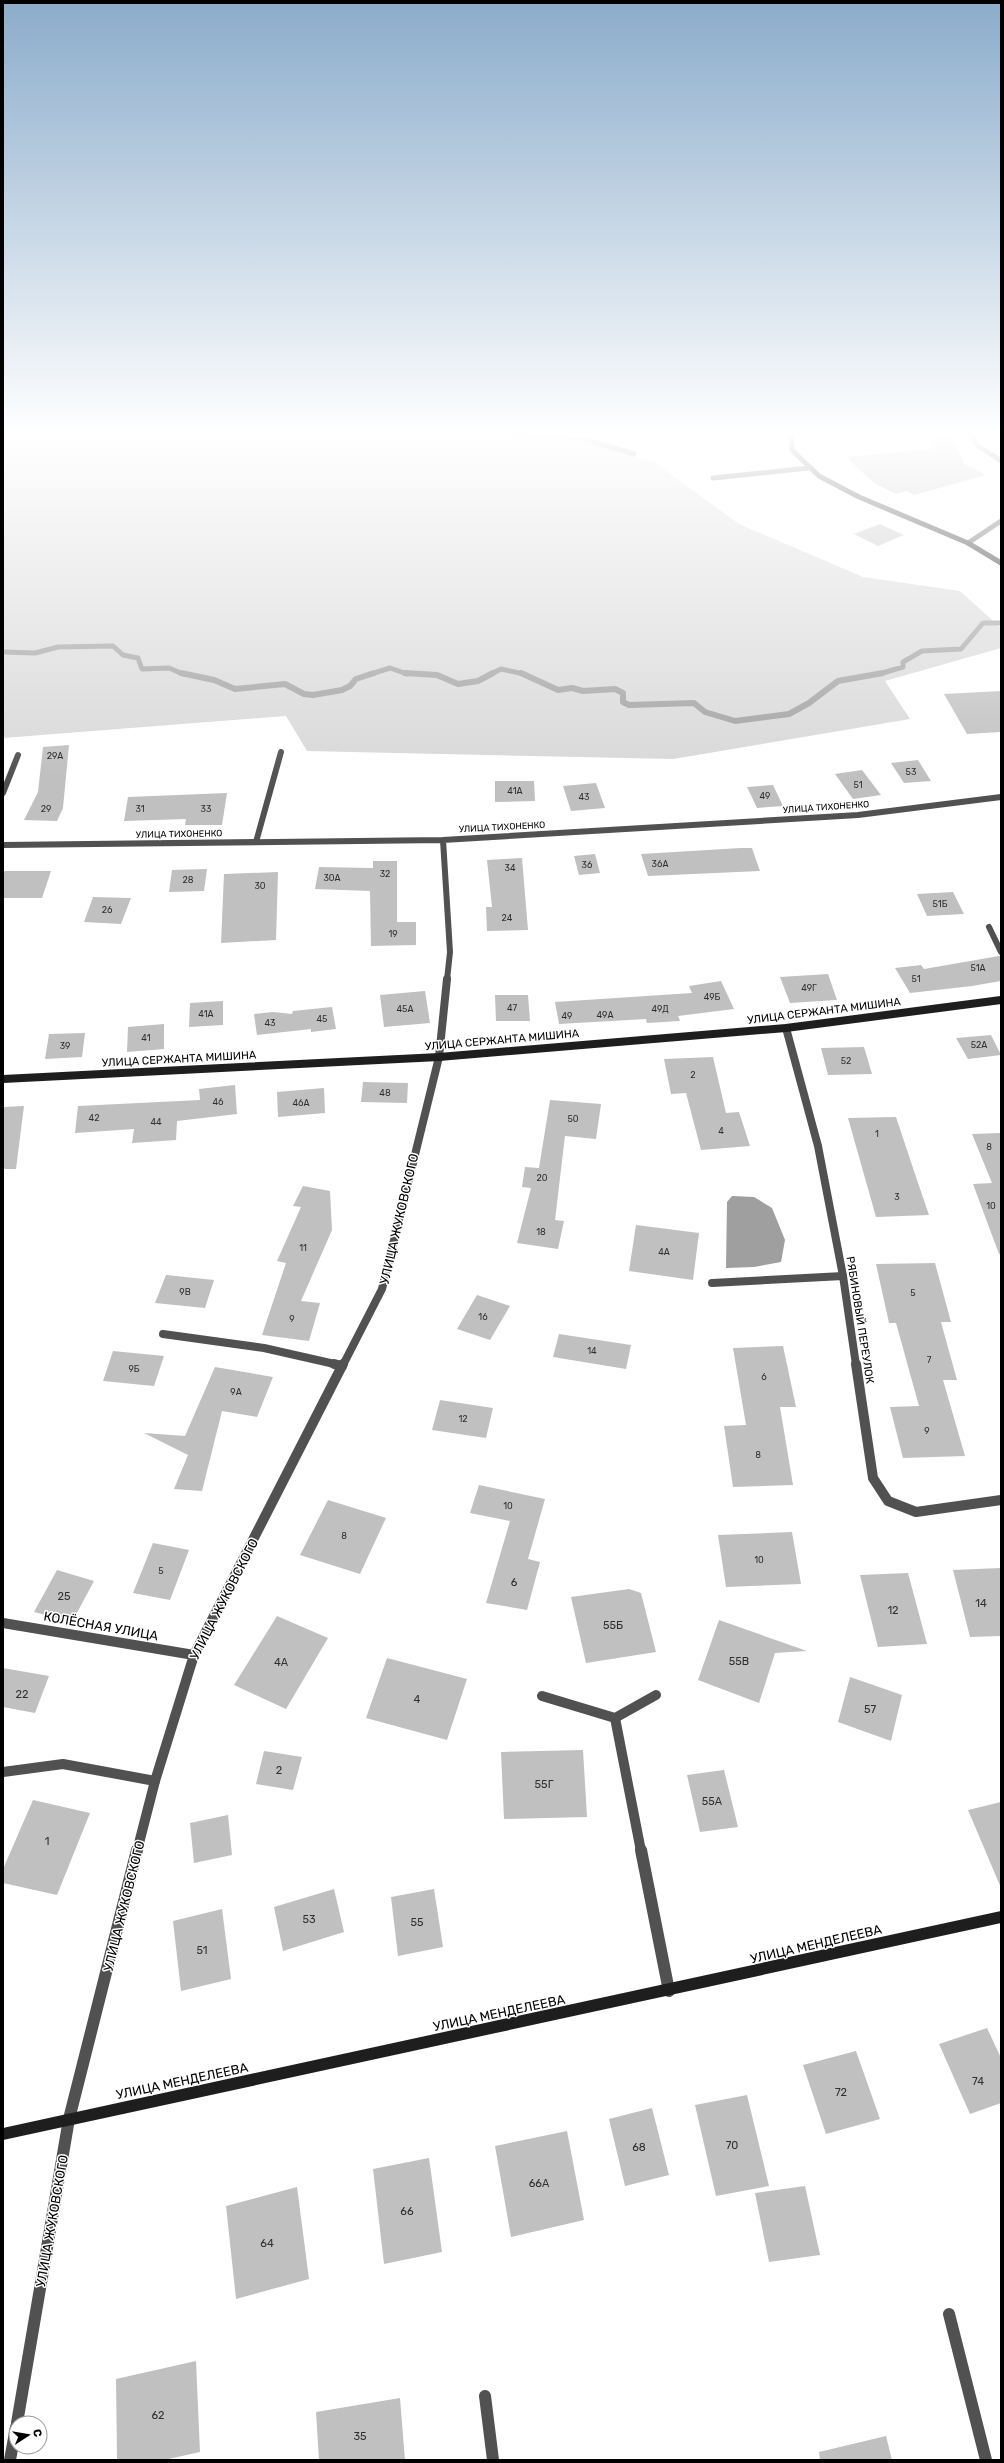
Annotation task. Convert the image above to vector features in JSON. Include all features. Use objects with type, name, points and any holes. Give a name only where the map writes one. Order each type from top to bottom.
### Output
[{"type":"street","points":[[973,546],[1001,562]]},
{"type":"street","points":[[256,842],[282,752]]},
{"type":"street","points":[[3,793],[18,756]]},
{"type":"street","name":"УЛИЦА ТИХОНЕНКО","points":[[3,845],[443,840],[858,815],[1001,797]]},
{"type":"street","name":"УЛИЦА ЖУКОВСКОГО","points":[[18,2415],[69,2119],[155,1781],[194,1655],[382,1289],[412,1161],[439,1057],[450,952],[443,840]]},
{"type":"street","points":[[988,927],[1001,952]]},
{"type":"street","name":"УЛИЦА СЕРЖАНТА МИШИНА","points":[[3,1079],[439,1057],[786,1028],[1001,1000]]},
{"type":"street","name":"РЯБИНОВЫЙ ПЕРЕУЛОК","points":[[786,1028],[818,1146],[843,1276],[873,1478],[888,1501],[916,1512],[1001,1500]]},
{"type":"street","points":[[712,1283],[843,1276]]},
{"type":"street","points":[[163,1334],[264,1348],[342,1366]]},
{"type":"street","name":"КОЛЁСНАЯ УЛИЦА","points":[[3,1623],[194,1655]]},
{"type":"street","points":[[542,1696],[615,1718],[656,1695]]},
{"type":"street","points":[[615,1718],[669,1991]]},
{"type":"street","points":[[3,1772],[62,1764],[155,1781]]},
{"type":"street","name":"УЛИЦА МЕНДЕЛЕЕВА","points":[[3,2134],[669,1991],[1001,1917]]},
{"type":"street","points":[[949,2314],[986,2460]]},
{"type":"street","points":[[485,2396],[492,2460]]},
{"type":"shaded area","points":[[3,546],[790,546],[863,577],[960,591],[1001,628],[1001,648],[885,681],[910,719],[673,759],[307,751],[286,716],[3,738]]},
{"type":"shaded area","points":[[732,1196],[754,1197],[772,1208],[785,1240],[781,1262],[754,1267],[726,1268],[727,1202]]},
{"type":"building","points":[[1001,691],[1001,732],[967,734],[944,694]]},
{"type":"building","points":[[69,745],[63,808],[57,821],[24,820],[38,792],[43,747]]},
{"type":"building","points":[[918,760],[931,781],[904,783],[891,763]]},
{"type":"building","points":[[862,770],[881,795],[853,799],[835,774]]},
{"type":"building","points":[[495,781],[534,781],[535,801],[495,802]]},
{"type":"building","points":[[596,783],[605,808],[571,811],[563,786]]},
{"type":"building","points":[[773,785],[783,806],[757,808],[747,787]]},
{"type":"building","points":[[227,793],[222,825],[185,825],[186,819],[124,821],[128,797]]},
{"type":"building","points":[[752,848],[760,871],[648,876],[641,854]]},
{"type":"building","points":[[595,854],[600,873],[579,875],[574,856]]},
{"type":"building","points":[[522,858],[528,930],[487,931],[486,907],[492,907],[487,860]]},
{"type":"building","points":[[373,861],[397,861],[397,922],[416,922],[416,945],[371,946],[370,891],[315,889],[319,867],[373,868]]},
{"type":"building","points":[[207,869],[204,891],[169,892],[172,870]]},
{"type":"building","points":[[3,871],[51,871],[42,898],[3,898]]},
{"type":"building","points":[[278,872],[276,940],[221,943],[224,874]]},
{"type":"building","points":[[953,892],[964,914],[927,916],[917,894]]},
{"type":"building","points":[[93,897],[131,898],[121,924],[84,922]]},
{"type":"building","points":[[1001,956],[1001,981],[972,986],[910,993],[895,968],[921,965],[924,969]]},
{"type":"building","points":[[828,974],[837,1000],[790,1003],[780,977]]},
{"type":"building","points":[[721,981],[734,1009],[678,1016],[680,1021],[647,1023],[646,1019],[559,1024],[555,1002],[692,993],[689,986]]},
{"type":"building","points":[[425,991],[430,1023],[384,1027],[380,995]]},
{"type":"building","points":[[495,995],[528,995],[530,1021],[496,1021]]},
{"type":"building","points":[[223,1001],[223,1025],[189,1027],[190,1003]]},
{"type":"building","points":[[332,1007],[336,1029],[311,1032],[311,1029],[257,1035],[254,1014],[273,1012],[292,1014],[293,1011]]},
{"type":"building","points":[[164,1024],[164,1049],[127,1052],[128,1027]]},
{"type":"building","points":[[85,1033],[82,1057],[45,1059],[49,1034]]},
{"type":"building","points":[[991,1035],[1001,1055],[968,1059],[956,1038]]},
{"type":"building","points":[[864,1047],[872,1074],[828,1075],[821,1048]]},
{"type":"building","points":[[713,1057],[726,1113],[739,1112],[750,1146],[701,1150],[686,1093],[671,1094],[664,1059]]},
{"type":"building","points":[[363,1082],[408,1083],[407,1103],[361,1102]]},
{"type":"building","points":[[235,1085],[237,1114],[177,1121],[176,1140],[132,1143],[134,1129],[75,1133],[78,1106],[200,1100],[199,1089]]},
{"type":"building","points":[[324,1088],[325,1113],[278,1117],[277,1092]]},
{"type":"building","points":[[550,1100],[601,1104],[596,1139],[565,1136],[555,1220],[564,1221],[558,1249],[517,1243],[531,1188],[522,1187],[525,1167],[539,1168]]},
{"type":"building","points":[[24,1106],[16,1169],[3,1169],[3,1107]]},
{"type":"building","points":[[896,1117],[929,1215],[876,1217],[848,1118]]},
{"type":"building","points":[[1001,1133],[1001,1254],[999,1254],[973,1184],[992,1183],[972,1134]]},
{"type":"building","points":[[303,1186],[330,1191],[332,1230],[301,1301],[320,1303],[309,1341],[262,1335],[286,1263],[277,1261],[301,1207],[293,1206]]},
{"type":"building","points":[[636,1225],[699,1233],[693,1280],[629,1271]]},
{"type":"building","points":[[935,1263],[951,1322],[941,1322],[957,1380],[943,1380],[965,1456],[903,1458],[890,1407],[919,1406],[896,1323],[889,1323],[876,1264]]},
{"type":"building","points":[[166,1275],[214,1280],[205,1308],[155,1303]]},
{"type":"building","points":[[477,1295],[510,1306],[490,1340],[457,1329]]},
{"type":"building","points":[[559,1334],[631,1345],[626,1369],[553,1357]]},
{"type":"building","points":[[783,1346],[796,1407],[780,1407],[793,1485],[733,1487],[724,1426],[746,1425],[733,1348]]},
{"type":"building","points":[[113,1351],[164,1356],[154,1386],[103,1381]]},
{"type":"building","points":[[215,1367],[273,1377],[257,1417],[222,1411],[202,1491],[174,1489],[188,1455],[144,1433],[185,1436]]},
{"type":"building","points":[[440,1400],[493,1408],[486,1438],[432,1430]]},
{"type":"building","points":[[479,1485],[545,1499],[528,1559],[540,1562],[527,1610],[486,1603],[510,1521],[470,1513]]},
{"type":"building","points":[[328,1500],[386,1518],[360,1574],[300,1555]]},
{"type":"building","points":[[792,1532],[801,1584],[726,1587],[718,1535]]},
{"type":"building","points":[[153,1543],[189,1550],[170,1600],[133,1593]]},
{"type":"building","points":[[1001,1568],[1001,1636],[970,1637],[953,1570]]},
{"type":"building","points":[[57,1570],[94,1581],[72,1622],[34,1612]]},
{"type":"building","points":[[908,1573],[927,1644],[878,1647],[860,1575]]},
{"type":"building","points":[[629,1589],[641,1593],[656,1652],[586,1663],[571,1597]]},
{"type":"building","points":[[277,1616],[328,1638],[286,1709],[234,1685]]},
{"type":"building","points":[[719,1620],[807,1651],[775,1653],[759,1703],[698,1680]]},
{"type":"building","points":[[387,1658],[467,1679],[447,1740],[366,1718]]},
{"type":"building","points":[[3,1668],[49,1676],[35,1713],[3,1707]]},
{"type":"building","points":[[850,1677],[902,1695],[891,1741],[838,1722]]},
{"type":"building","points":[[583,1750],[587,1817],[504,1819],[501,1752]]},
{"type":"building","points":[[264,1751],[302,1757],[293,1790],[256,1784]]},
{"type":"building","points":[[724,1770],[738,1827],[700,1832],[687,1775]]},
{"type":"building","points":[[33,1800],[90,1813],[57,1895],[3,1883],[3,1869]]},
{"type":"building","points":[[1001,1802],[1001,1888],[968,1810]]},
{"type":"building","points":[[228,1815],[232,1855],[194,1863],[190,1823]]},
{"type":"building","points":[[334,1889],[344,1932],[283,1951],[274,1907]]},
{"type":"building","points":[[434,1889],[443,1947],[398,1956],[391,1897]]},
{"type":"building","points":[[222,1909],[231,1979],[181,1991],[173,1921]]},
{"type":"building","points":[[987,2028],[1001,2058],[1001,2103],[970,2114],[939,2044]]},
{"type":"building","points":[[856,2051],[880,2119],[826,2134],[803,2065]]},
{"type":"building","points":[[747,2095],[769,2186],[716,2196],[695,2105]]},
{"type":"building","points":[[652,2108],[669,2175],[625,2186],[609,2119]]},
{"type":"building","points":[[567,2131],[584,2220],[511,2237],[495,2146]]},
{"type":"building","points":[[429,2158],[442,2252],[384,2264],[373,2169]]},
{"type":"building","points":[[805,2186],[820,2255],[769,2262],[755,2193]]},
{"type":"building","points":[[297,2187],[309,2279],[236,2299],[226,2206]]},
{"type":"building","points":[[196,2361],[200,2452],[164,2460],[117,2460],[116,2379]]},
{"type":"building","points":[[400,2398],[405,2460],[319,2460],[316,2412]]},
{"type":"building","points":[[886,2436],[892,2460],[820,2460],[819,2452]]},
{"type":"waterway","points":[[882,673],[903,667],[903,662],[922,651],[961,649],[983,623],[1001,623]]},
{"type":"waterway","points":[[3,652],[35,653],[58,647],[113,646],[123,655],[138,658],[142,669],[169,668],[183,674]]},
{"type":"waterway","points":[[371,674],[390,668],[407,674]]},
{"type":"waterway","points":[[493,673],[501,669],[522,674]]},
{"type":"waterway","points":[[181,673],[214,680],[235,689],[285,684],[304,694],[313,695],[342,690],[350,686],[356,679],[371,674]]},
{"type":"waterway","points":[[405,673],[437,675],[458,684],[478,681],[493,673]]},
{"type":"waterway","points":[[522,674],[558,690],[572,688],[583,691],[615,689],[623,693],[623,702],[629,705],[694,703],[705,712],[735,721],[789,714],[809,703],[838,681],[882,673]]}]
